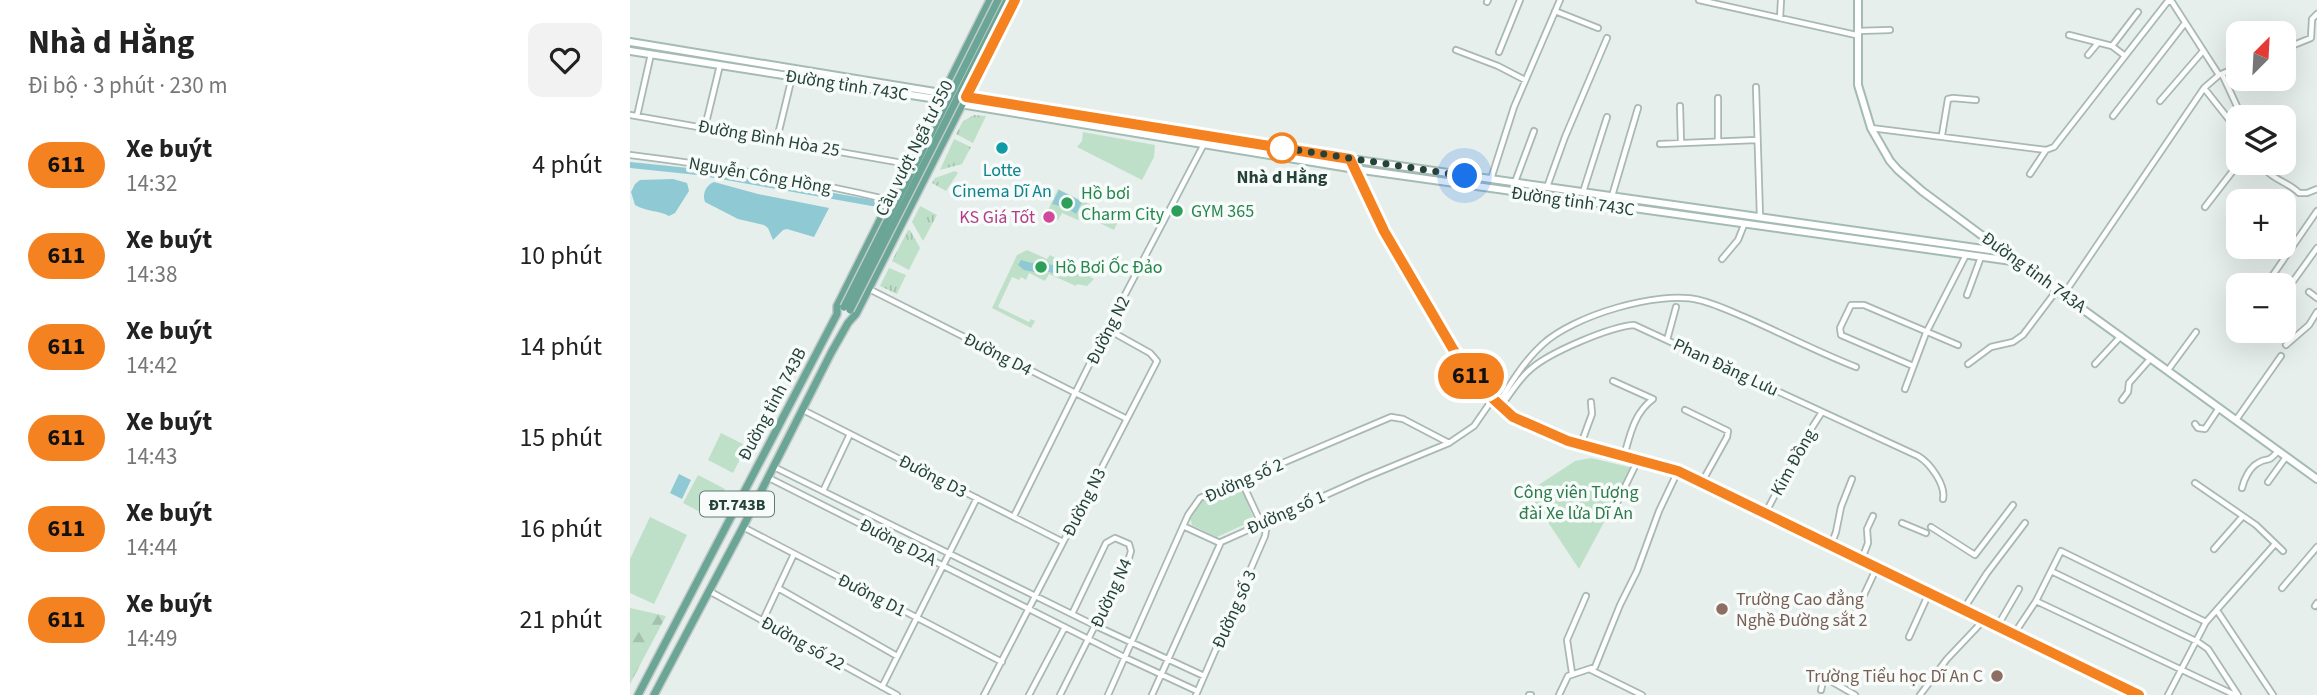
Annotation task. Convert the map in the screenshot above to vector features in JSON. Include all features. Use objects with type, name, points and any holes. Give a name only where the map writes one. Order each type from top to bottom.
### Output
[{"type":"main road","name":"Đường tỉnh 743B","points":[[638,695],[836,314],[837,306],[990,0]]},
{"type":"main road","name":"Cầu vượt Ngã tư 550","points":[[847,309],[998,0]]},
{"type":"main road","name":"Cầu vượt Ngã tư 550","points":[[847,309],[1007,0]]},
{"type":"main road","name":"Đường tỉnh 743B","points":[[654,695],[848,323],[869,289],[1015,0]]},
{"type":"main road","name":"Đường tỉnh 743A","points":[[1858,0],[1858,85],[1871,128],[1898,170],[2004,252],[2317,478]]},
{"type":"main road","name":"Đường tỉnh 743C","points":[[630,42],[801,70],[1070,122],[1355,169],[1966,255],[2004,252]]},
{"type":"main road","points":[[651,54],[652,46]]},
{"type":"main road","name":"Đường tỉnh 743C","points":[[630,51],[941,96]]},
{"type":"main road","points":[[796,77],[801,70]]},
{"type":"main road","name":"Đường tỉnh 743C","points":[[964,101],[1071,114],[1350,159],[1760,218],[2019,262]]},
{"type":"main road","points":[[1070,122],[1071,114]]},
{"type":"main road","points":[[1204,144],[1205,135]]},
{"type":"main road","points":[[1350,159],[1384,231],[1423,300],[1471,376],[1497,404],[1527,424],[1581,444],[1678,471],[2130,693],[2139,695]]},
{"type":"main road","points":[[1984,255],[1985,237]]},
{"type":"main road","name":"Đường tỉnh 743B","points":[[836,314],[847,309],[848,323]]},
{"type":"street","points":[[1499,52],[1520,0]]},
{"type":"street","points":[[1492,179],[1514,107],[1560,0]]},
{"type":"street","points":[[1699,0],[1856,33],[1889,30]]},
{"type":"street","points":[[1780,18],[1781,0]]},
{"type":"street","points":[[1871,128],[2046,150],[2054,147],[2168,1],[2172,2],[2221,75],[2236,105]]},
{"type":"street","points":[[1555,11],[1598,28]]},
{"type":"street","points":[[2112,46],[2138,12]]},
{"type":"street","points":[[2296,44],[2311,38],[2312,19],[2316,16]]},
{"type":"street","points":[[2113,116],[2185,23]]},
{"type":"street","points":[[2069,35],[2112,46],[2125,56]]},
{"type":"street","points":[[1547,187],[1607,38]]},
{"type":"street","points":[[2088,55],[2098,43]]},
{"type":"street","points":[[1456,50],[1525,80]]},
{"type":"street","points":[[2160,101],[2203,51]]},
{"type":"street","points":[[637,116],[651,54]]},
{"type":"street","points":[[705,127],[720,65]]},
{"type":"street","points":[[1968,364],[1990,347],[2013,342],[2023,335],[2061,291],[2204,88],[2226,73]]},
{"type":"street","points":[[776,139],[796,77]]},
{"type":"street","points":[[1756,87],[1760,218]]},
{"type":"street","points":[[2204,88],[2226,116]]},
{"type":"street","points":[[1718,98],[1718,141]]},
{"type":"street","points":[[1942,135],[1948,99],[1976,100]]},
{"type":"street","points":[[1680,106],[1681,143]]},
{"type":"street","points":[[1612,196],[1638,108]]},
{"type":"street","name":"Đường Bình Hòa 25","points":[[630,115],[908,164]]},
{"type":"street","points":[[1583,192],[1607,117]]},
{"type":"street","points":[[1515,183],[1534,131]]},
{"type":"street","points":[[1660,144],[1756,140]]},
{"type":"street","name":"Đường N2","points":[[1014,516],[1107,329],[1204,144]]},
{"type":"street","points":[[2030,174],[2046,150]]},
{"type":"street","name":"Nguyễn Công Hồng","points":[[630,155],[786,177],[890,200]]},
{"type":"street","points":[[2205,207],[2230,175]]},
{"type":"street","points":[[2271,175],[2292,186],[2299,193],[2317,189]]},
{"type":"street","points":[[2274,273],[2317,211]]},
{"type":"street","points":[[1722,259],[1738,240],[1744,225]]},
{"type":"street","points":[[2296,277],[2317,248]]},
{"type":"street","points":[[1905,389],[1926,332],[1966,255]]},
{"type":"street","points":[[1966,295],[1984,255]]},
{"type":"street","name":"Đường D4","points":[[869,289],[1127,419]]},
{"type":"street","points":[[2309,292],[2317,298]]},
{"type":"street","points":[[1497,404],[1528,359],[1550,338],[1591,317],[1634,304],[1660,300],[1692,298],[1718,306],[1856,367]]},
{"type":"street","points":[[1913,366],[1841,335],[1840,328],[1851,305],[1864,305],[1958,345]]},
{"type":"street","points":[[1667,340],[1676,307]]},
{"type":"street","points":[[2286,345],[2309,325],[2317,312]]},
{"type":"street","name":"Phan Đăng Lưu","points":[[1497,404],[1529,370],[1547,356],[1625,325],[1634,325],[1925,460],[1944,493],[1943,499]]},
{"type":"street","name":"Đường N3","points":[[985,695],[1157,361],[1150,353],[1107,329]]},
{"type":"street","points":[[2168,370],[2196,332]]},
{"type":"street","points":[[2095,364],[2121,336]]},
{"type":"street","points":[[2236,420],[2281,356]]},
{"type":"street","points":[[2122,400],[2128,392],[2129,383],[2151,358]]},
{"type":"street","points":[[1613,381],[1653,399],[1636,418],[1624,456]]},
{"type":"street","points":[[1581,444],[1592,414],[1591,402]]},
{"type":"street","name":"Đường số 1","points":[[1220,542],[1449,443],[1474,426],[1497,404]]},
{"type":"street","points":[[2195,424],[2198,428],[2205,429],[2219,407]]},
{"type":"street","name":"Đường D3","points":[[803,410],[1063,542]]},
{"type":"street","points":[[1685,410],[1728,431],[1702,483]]},
{"type":"street","name":"Kim Đồng","points":[[1765,513],[1822,412]]},
{"type":"street","name":"Đường số 2","points":[[1108,695],[1188,515],[1200,498],[1391,416],[1403,419],[1449,443]]},
{"type":"street","points":[[823,491],[850,434]]},
{"type":"street","points":[[2242,488],[2246,477],[2257,464],[2270,460],[2278,450]]},
{"type":"street","points":[[2268,482],[2287,457]]},
{"type":"street","points":[[1615,507],[1638,460]]},
{"type":"street","name":"Đường D2A","points":[[774,467],[1096,626],[1204,676]]},
{"type":"street","points":[[1559,695],[1564,682],[1572,673],[1595,667],[1678,471]]},
{"type":"street","name":"Đường D2A","points":[[768,477],[1196,693]]},
{"type":"street","points":[[1831,545],[1852,478]]},
{"type":"street","points":[[1241,480],[1261,523]]},
{"type":"street","points":[[2195,483],[2243,516],[2283,551]]},
{"type":"street","points":[[882,687],[977,498]]},
{"type":"street","points":[[839,513],[844,501]]},
{"type":"street","points":[[1931,527],[1975,555],[2012,505]]},
{"type":"street","points":[[1861,559],[1868,543],[1867,529],[1873,516]]},
{"type":"street","points":[[2214,549],[2243,516]]},
{"type":"street","name":"Đường số 3","points":[[1196,693],[1262,546],[1266,530],[1261,523]]},
{"type":"street","points":[[1902,523],[1926,533]]},
{"type":"street","points":[[1963,610],[2025,523]]},
{"type":"street","points":[[1152,695],[1220,542],[1183,526]]},
{"type":"street","name":"Đường D1","points":[[743,527],[1002,662]]},
{"type":"street","name":"Đường N4","points":[[1060,695],[1129,558],[1129,544],[1115,538],[1106,543],[1072,614]]},
{"type":"street","points":[[2168,695],[2206,622],[2218,612],[2275,544]]},
{"type":"street","points":[[2282,588],[2317,547]]},
{"type":"street","points":[[2014,634],[2036,601],[2061,551],[2206,622]]},
{"type":"street","points":[[763,621],[793,554]]},
{"type":"street","points":[[1855,614],[1877,567]]},
{"type":"street","points":[[2051,571],[2208,649],[2237,695]]},
{"type":"street","points":[[778,589],[897,656]]},
{"type":"street","points":[[1997,627],[2019,589]]},
{"type":"street","name":"Đường số 22","points":[[709,591],[897,695]]},
{"type":"street","points":[[1909,637],[1929,593]]},
{"type":"street","points":[[1572,673],[1567,649],[1568,638],[1586,596]]},
{"type":"street","points":[[2036,601],[2237,695]]},
{"type":"street","points":[[2218,612],[2273,695]]},
{"type":"street","points":[[1920,695],[1947,659],[1983,621]]},
{"type":"street","name":"Đường N4","points":[[1030,695],[1065,627]]},
{"type":"street","points":[[1591,669],[1642,695]]},
{"type":"street","points":[[1821,690],[1824,677],[1855,695]]},
{"type":"green space","points":[[974,115],[986,116],[973,143],[956,134],[963,121]]},
{"type":"green space","points":[[1083,132],[1155,145],[1154,157],[1142,180],[1077,147],[1082,141]]},
{"type":"green space","points":[[954,139],[971,147],[962,164],[940,170]]},
{"type":"green space","points":[[955,171],[958,173],[946,191],[932,183],[935,178]]},
{"type":"green space","points":[[1058,189],[1119,219],[1114,230],[1081,214],[1078,220],[1062,213],[1058,220],[1053,218],[1051,221],[1045,217]]},
{"type":"green space","points":[[920,206],[937,215],[923,241],[912,222]]},
{"type":"green space","points":[[908,230],[920,248],[909,270],[892,261]]},
{"type":"green space","points":[[1027,250],[1047,259],[1050,255],[1094,279],[1087,286],[1076,286],[1049,274],[1045,281],[1029,273],[1026,280],[1012,277],[998,307],[1029,322],[1031,319],[1035,321],[1031,328],[992,308],[1017,255]]},
{"type":"green space","points":[[889,268],[906,275],[897,294],[880,286]]},
{"type":"green space","points":[[721,433],[747,446],[733,473],[708,460]]},
{"type":"green space","name":"Công viên Tượng đài Xe lửa Dĩ An","points":[[1591,458],[1633,468],[1579,569],[1528,492],[1575,461]]},
{"type":"green space","points":[[698,475],[725,489],[710,517],[683,503]]},
{"type":"green space","points":[[1235,486],[1242,489],[1253,517],[1252,521],[1217,537],[1192,525],[1190,518],[1202,501]]},
{"type":"green space","points":[[650,517],[687,535],[654,604],[630,593],[630,559]]},
{"type":"green space","points":[[630,608],[666,616],[630,684]]},
{"type":"water","points":[[673,179],[687,183],[689,191],[675,213],[669,216],[635,205],[631,192],[640,180]]},
{"type":"water","points":[[714,182],[829,208],[814,237],[787,229],[773,240],[764,225],[738,219],[705,202],[705,190]]},
{"type":"water","name":"Hồ bơi Charm City","points":[[1059,190],[1082,202],[1076,214],[1052,204]]},
{"type":"water","name":"Hồ Bơi Ốc Đảo","points":[[1021,260],[1032,263],[1042,260],[1051,265],[1060,264],[1064,270],[1058,275],[1047,271],[1039,273],[1024,270],[1018,265]]},
{"type":"water","points":[[679,474],[691,480],[682,499],[670,493]]},
{"type":"waterway","points":[[630,165],[698,172],[878,204]]},
{"type":"bus line","name":"611","points":[[1015,0],[966,97],[1350,159],[1384,231],[1453,349],[1478,385],[1513,417],[1568,441],[1678,471],[2139,695]]},
{"type":"place","name":"Lotte Cinema Dĩ An","points":[[1002,148]]},
{"type":"place","name":"Nhà d Hằng","points":[[1282,148]]},
{"type":"place","name":"Hồ bơi Charm City","points":[[1067,203]]},
{"type":"place","name":"GYM 365","points":[[1177,211]]},
{"type":"place","name":"KS Giá Tốt","points":[[1049,217]]},
{"type":"place","name":"Hồ Bơi Ốc Đảo","points":[[1041,267]]},
{"type":"place","name":"Trường Cao đẳng Nghề Đường sắt 2","points":[[1722,609]]},
{"type":"place","name":"Trường Tiểu học Dĩ An C","points":[[1997,676]]},
{"type":"route","points":[[1282,148],[1278,147],[1465,176]]}]
